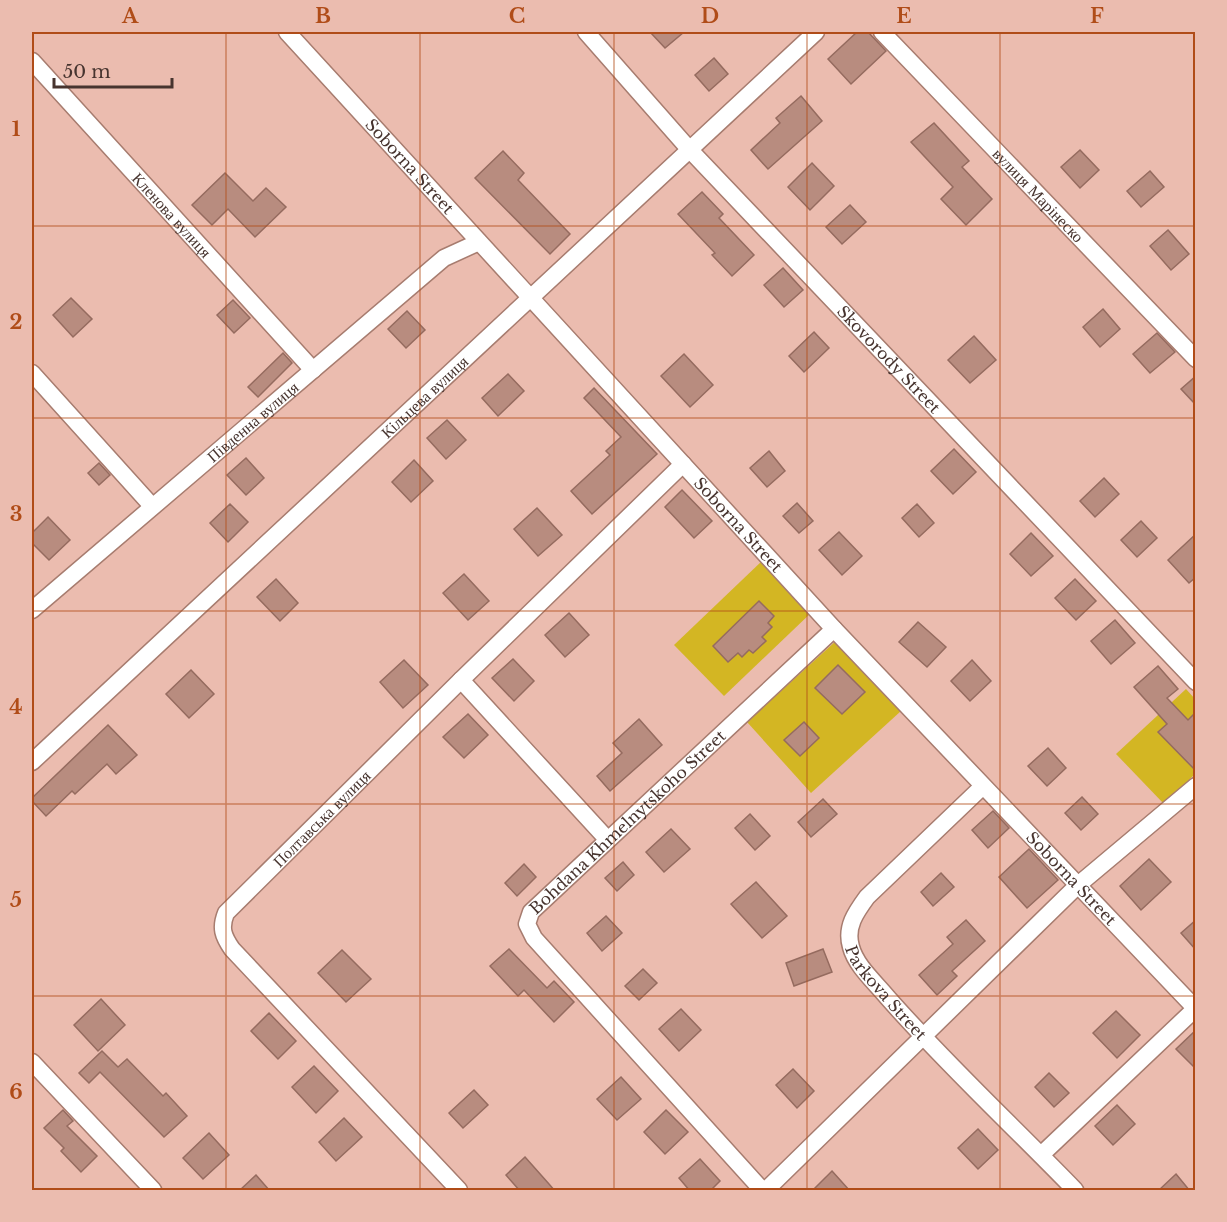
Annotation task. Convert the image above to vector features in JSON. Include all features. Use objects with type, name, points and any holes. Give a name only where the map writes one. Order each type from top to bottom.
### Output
[{"type":"street","name":"Soborna Street","points":[[287,32],[834,629],[1195,1009]]},
{"type":"street","name":"Skovorody Street","points":[[586,32],[689,149],[1196,682]]},
{"type":"street","name":"Кільцева вулиця","points":[[32,762],[816,32]]},
{"type":"street","name":"вулиця Марінеско","points":[[882,32],[1196,359]]},
{"type":"street","name":"Кленова вулиця","points":[[32,61],[314,370]]},
{"type":"street","name":"Південна вулиця","points":[[32,610],[444,258],[479,242]]},
{"type":"street","points":[[32,373],[152,506]]},
{"type":"street","name":"Полтавська вулиця","points":[[459,1191],[232,949],[224,938],[221,925],[226,913],[683,464]]},
{"type":"street","name":"Bohdana Khmelnytskoho Street","points":[[764,1191],[534,938],[527,924],[531,912],[834,629]]},
{"type":"street","points":[[461,680],[607,839]]},
{"type":"street","name":"Parkova Street","points":[[983,786],[867,897],[854,914],[849,932],[851,947],[860,964],[922,1037],[1075,1191]]},
{"type":"street","points":[[764,1191],[1078,885],[1196,786]]},
{"type":"street","points":[[1041,1155],[1195,1009]]},
{"type":"street","points":[[32,1062],[153,1191]]},
{"type":"shaded area","points":[[763,560],[813,611],[724,696],[674,645]]},
{"type":"shaded area","points":[[837,640],[901,711],[811,793],[747,722]]},
{"type":"shaded area","points":[[1186,689],[1195,699],[1195,774],[1164,804],[1116,754]]},
{"type":"building","points":[[650,32],[684,32],[665,48]]},
{"type":"building","points":[[857,32],[868,32],[886,51],[851,84],[828,59]]},
{"type":"building","points":[[714,58],[728,74],[709,91],[695,75]]},
{"type":"building","points":[[801,96],[822,121],[768,169],[751,150],[780,123],[776,118]]},
{"type":"building","points":[[934,123],[969,161],[962,167],[992,199],[966,225],[941,199],[953,187],[911,142]]},
{"type":"building","points":[[1080,150],[1099,170],[1080,188],[1061,167]]},
{"type":"building","points":[[503,151],[524,173],[518,180],[570,234],[550,254],[475,178]]},
{"type":"building","points":[[812,163],[834,186],[810,210],[788,187]]},
{"type":"building","points":[[1150,171],[1164,187],[1141,207],[1127,191]]},
{"type":"building","points":[[225,173],[253,201],[266,188],[286,207],[255,237],[228,209],[212,225],[192,205]]},
{"type":"building","points":[[702,192],[723,214],[719,218],[754,255],[732,276],[712,255],[715,253],[678,214]]},
{"type":"building","points":[[850,205],[866,222],[842,244],[826,227]]},
{"type":"building","points":[[1168,230],[1189,254],[1171,270],[1150,246]]},
{"type":"building","points":[[783,268],[803,290],[784,307],[764,285]]},
{"type":"building","points":[[71,298],[92,319],[73,337],[53,315]]},
{"type":"building","points":[[233,300],[250,318],[234,333],[217,315]]},
{"type":"building","points":[[1103,309],[1120,329],[1100,347],[1083,327]]},
{"type":"building","points":[[407,311],[425,330],[406,348],[388,329]]},
{"type":"building","points":[[814,332],[829,348],[804,372],[789,356]]},
{"type":"building","points":[[1157,333],[1175,352],[1150,373],[1133,354]]},
{"type":"building","points":[[974,336],[996,360],[970,383],[948,360]]},
{"type":"building","points":[[283,353],[292,363],[258,397],[248,387]]},
{"type":"building","points":[[684,354],[713,385],[690,407],[661,376]]},
{"type":"building","points":[[508,374],[524,391],[498,416],[482,398]]},
{"type":"building","points":[[1196,376],[1196,405],[1181,389]]},
{"type":"building","points":[[594,388],[657,454],[592,514],[571,491],[610,455],[606,451],[621,437],[584,398]]},
{"type":"building","points":[[447,420],[466,440],[446,459],[427,438]]},
{"type":"building","points":[[954,449],[976,472],[953,494],[931,471]]},
{"type":"building","points":[[769,451],[785,471],[767,487],[750,468]]},
{"type":"building","points":[[246,458],[264,478],[246,495],[227,475]]},
{"type":"building","points":[[414,460],[433,481],[411,502],[392,482]]},
{"type":"building","points":[[99,463],[110,475],[99,485],[88,473]]},
{"type":"building","points":[[1104,478],[1119,494],[1095,517],[1080,501]]},
{"type":"building","points":[[682,490],[712,521],[694,538],[665,507]]},
{"type":"building","points":[[797,503],[813,521],[799,533],[783,516]]},
{"type":"building","points":[[230,504],[248,522],[228,542],[210,523]]},
{"type":"building","points":[[917,504],[934,523],[919,537],[902,518]]},
{"type":"building","points":[[537,508],[562,535],[538,556],[514,529]]},
{"type":"building","points":[[48,517],[70,540],[49,560],[32,543],[32,533]]},
{"type":"building","points":[[1141,521],[1157,538],[1137,557],[1121,540]]},
{"type":"building","points":[[839,532],[862,556],[842,575],[819,550]]},
{"type":"building","points":[[1031,533],[1053,556],[1031,576],[1010,554]]},
{"type":"building","points":[[1196,534],[1196,577],[1189,583],[1168,560]]},
{"type":"building","points":[[464,574],[489,601],[468,620],[443,593]]},
{"type":"building","points":[[276,579],[298,603],[280,621],[257,597]]},
{"type":"building","points":[[1075,579],[1096,601],[1076,620],[1055,598]]},
{"type":"building","points":[[759,601],[774,616],[768,623],[772,627],[762,637],[766,641],[753,653],[749,650],[742,657],[738,653],[728,662],[713,646]]},
{"type":"building","points":[[569,613],[589,635],[565,657],[545,635]]},
{"type":"building","points":[[1115,620],[1135,643],[1111,664],[1091,641]]},
{"type":"building","points":[[918,622],[946,647],[927,667],[899,642]]},
{"type":"building","points":[[513,659],[534,681],[514,701],[492,678]]},
{"type":"building","points":[[404,660],[428,685],[403,708],[380,682]]},
{"type":"building","points":[[972,660],[991,681],[970,701],[951,681]]},
{"type":"building","points":[[838,665],[865,692],[842,714],[815,688]]},
{"type":"building","points":[[1158,666],[1178,689],[1167,698],[1188,720],[1196,712],[1196,771],[1158,732],[1167,724],[1134,687]]},
{"type":"building","points":[[191,670],[214,694],[189,718],[166,694]]},
{"type":"building","points":[[468,714],[488,735],[464,758],[443,737]]},
{"type":"building","points":[[639,719],[662,745],[610,791],[597,776],[622,753],[613,743]]},
{"type":"building","points":[[804,722],[819,738],[800,756],[784,740]]},
{"type":"building","points":[[108,725],[137,755],[116,774],[107,764],[75,794],[72,791],[46,816],[32,801],[32,798]]},
{"type":"building","points":[[1048,748],[1066,768],[1047,786],[1028,766]]},
{"type":"building","points":[[1082,797],[1098,814],[1081,830],[1065,813]]},
{"type":"building","points":[[823,799],[837,814],[811,837],[798,822]]},
{"type":"building","points":[[993,811],[1009,828],[988,848],[972,830]]},
{"type":"building","points":[[750,814],[770,836],[755,850],[735,828]]},
{"type":"building","points":[[671,829],[690,849],[664,872],[646,852]]},
{"type":"building","points":[[1029,849],[1058,880],[1027,908],[999,877]]},
{"type":"building","points":[[1149,859],[1171,882],[1141,910],[1120,886]]},
{"type":"building","points":[[623,862],[634,875],[617,891],[605,878]]},
{"type":"building","points":[[524,864],[536,877],[517,896],[505,883]]},
{"type":"building","points":[[941,873],[954,887],[933,906],[921,892]]},
{"type":"building","points":[[756,882],[787,916],[762,938],[731,904]]},
{"type":"building","points":[[606,916],[622,933],[602,951],[587,933]]},
{"type":"building","points":[[966,920],[985,941],[952,971],[957,976],[937,995],[919,975],[953,944],[947,937]]},
{"type":"building","points":[[1196,920],[1196,950],[1181,933]]},
{"type":"building","points":[[509,949],[547,988],[554,981],[574,1002],[554,1022],[524,990],[518,996],[490,966]]},
{"type":"building","points":[[823,949],[832,972],[794,986],[786,963]]},
{"type":"building","points":[[342,950],[371,979],[346,1002],[318,973]]},
{"type":"building","points":[[643,969],[657,983],[639,1000],[625,986]]},
{"type":"building","points":[[101,999],[125,1025],[98,1051],[74,1025]]},
{"type":"building","points":[[681,1009],[701,1030],[679,1051],[659,1029]]},
{"type":"building","points":[[1116,1011],[1140,1035],[1117,1058],[1093,1033]]},
{"type":"building","points":[[269,1013],[296,1041],[278,1059],[251,1031]]},
{"type":"building","points":[[1196,1030],[1196,1069],[1176,1049]]},
{"type":"building","points":[[102,1051],[118,1067],[127,1059],[163,1096],[166,1093],[187,1116],[164,1137],[100,1072],[89,1083],[79,1073]]},
{"type":"building","points":[[314,1066],[338,1091],[316,1113],[292,1087]]},
{"type":"building","points":[[793,1069],[814,1091],[797,1108],[776,1085]]},
{"type":"building","points":[[1049,1073],[1069,1093],[1054,1107],[1035,1087]]},
{"type":"building","points":[[621,1077],[641,1099],[617,1120],[597,1099]]},
{"type":"building","points":[[474,1090],[488,1105],[463,1128],[449,1113]]},
{"type":"building","points":[[1117,1105],[1135,1124],[1113,1145],[1095,1126]]},
{"type":"building","points":[[63,1110],[73,1121],[67,1126],[97,1156],[81,1172],[61,1151],[64,1148],[44,1128]]},
{"type":"building","points":[[666,1110],[688,1132],[665,1154],[644,1132]]},
{"type":"building","points":[[344,1118],[362,1137],[336,1161],[319,1142]]},
{"type":"building","points":[[978,1129],[998,1150],[978,1169],[958,1148]]},
{"type":"building","points":[[209,1133],[229,1155],[203,1179],[183,1158]]},
{"type":"building","points":[[525,1157],[555,1191],[520,1191],[506,1175]]},
{"type":"building","points":[[700,1159],[720,1181],[710,1191],[690,1191],[679,1178]]},
{"type":"building","points":[[832,1171],[850,1191],[812,1191]]},
{"type":"building","points":[[1176,1174],[1190,1191],[1158,1191]]},
{"type":"building","points":[[256,1175],[270,1191],[239,1191]]}]
